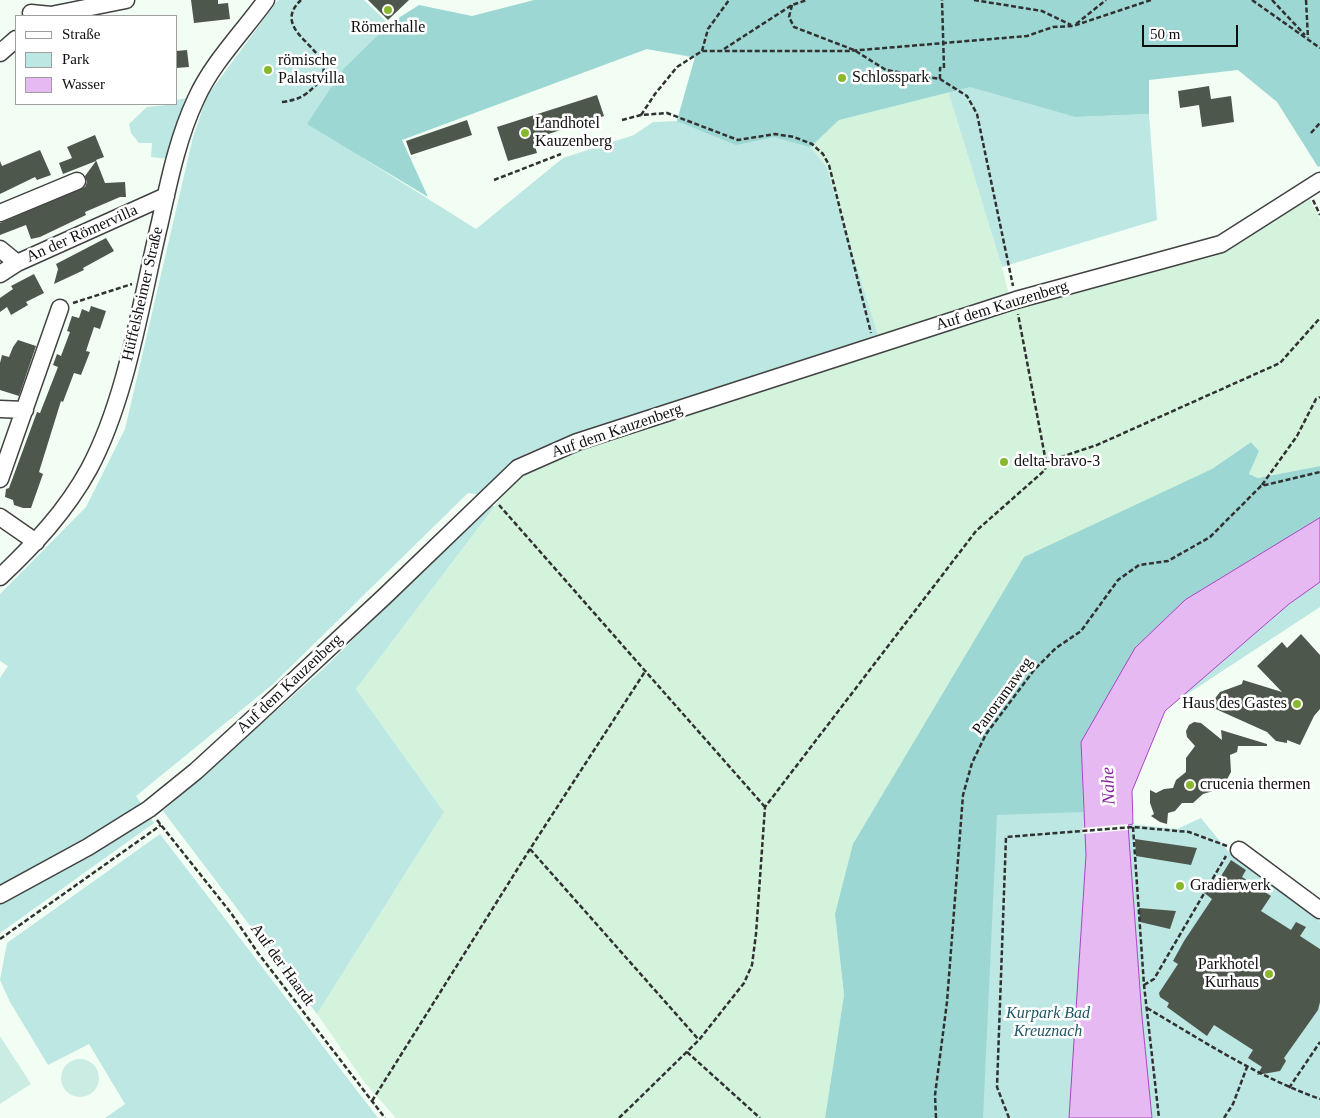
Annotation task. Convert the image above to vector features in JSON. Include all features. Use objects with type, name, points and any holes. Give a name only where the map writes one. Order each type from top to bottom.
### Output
[{"type":"street","points":[[32,10],[51,15],[126,0]]},
{"type":"street","name":"Hüffelsheimer Straße","points":[[0,577],[36,542],[72,496],[99,450],[116,404],[176,154],[196,98],[262,1]]},
{"type":"street","points":[[0,53],[15,40]]},
{"type":"street","points":[[0,213],[78,181]]},
{"type":"street","name":"Auf dem Kauzenberg","points":[[0,895],[88,847],[149,809],[196,771],[385,596],[518,468],[577,442],[1016,300],[1221,244],[1320,181]]},
{"type":"street","name":"An der Römervilla","points":[[0,274],[17,263],[166,196]]},
{"type":"street","points":[[0,249],[17,263]]},
{"type":"street","points":[[0,478],[26,410],[60,308]]},
{"type":"street","points":[[0,409],[26,410]]},
{"type":"street","points":[[0,517],[36,542]]},
{"type":"street","points":[[1238,850],[1320,910]]},
{"type":"path","points":[[282,102],[298,100],[324,75],[325,66],[322,60],[295,30],[292,20],[294,7],[302,0]]},
{"type":"path","points":[[702,51],[708,29],[729,0]]},
{"type":"path","points":[[723,50],[792,5],[807,0]]},
{"type":"path","points":[[940,79],[940,68],[944,68],[942,0]]},
{"type":"path","points":[[974,0],[1042,11],[1073,26]]},
{"type":"path","points":[[1073,26],[1106,0]]},
{"type":"path","points":[[642,115],[655,94],[677,67],[702,51],[854,50],[1027,36],[1053,27],[1073,26],[1151,0]]},
{"type":"path","points":[[1252,0],[1276,19],[1308,38]]},
{"type":"path","points":[[1272,0],[1320,48]]},
{"type":"path","points":[[1306,0],[1308,38]]},
{"type":"path","points":[[619,1118],[699,1040],[744,983],[752,965],[765,807],[976,531],[1045,470],[1046,462],[1016,300],[977,114],[967,96],[940,79],[886,70],[854,50],[794,27],[789,17],[792,5]]},
{"type":"path","points":[[622,120],[642,115],[667,113],[738,140],[776,134],[794,137],[812,144],[823,154],[829,165],[875,347]]},
{"type":"path","points":[[1311,133],[1320,123]]},
{"type":"path","points":[[494,180],[561,154]]},
{"type":"path","points":[[60,308],[136,282],[146,283]]},
{"type":"path","points":[[1046,462],[1097,445],[1280,363],[1320,318]]},
{"type":"path","name":"Panoramaweg","points":[[936,1118],[935,1095],[947,1002],[963,795],[972,763],[986,734],[1034,670],[1056,648],[1081,630],[1118,580],[1139,565],[1168,561],[1210,537],[1262,486],[1297,436],[1316,399],[1320,397]]},
{"type":"path","points":[[1262,486],[1320,472]]},
{"type":"path","points":[[490,494],[765,807]]},
{"type":"path","points":[[372,1102],[530,848],[646,670]]},
{"type":"path","name":"Auf der Haardt","points":[[0,939],[160,825],[231,913],[258,953],[385,1118]]},
{"type":"path","points":[[1133,827],[1144,985],[1159,1118]]},
{"type":"path","points":[[1009,1118],[997,1087],[1006,837],[1133,827],[1189,832],[1238,850]]},
{"type":"path","points":[[530,848],[699,1040]]},
{"type":"path","points":[[1144,985],[1154,979],[1225,856],[1238,850]]},
{"type":"path","points":[[1147,1008],[1247,1068],[1289,1088],[1320,1099]]},
{"type":"path","points":[[1289,1088],[1320,1042]]},
{"type":"path","points":[[687,1052],[760,1118]]},
{"type":"path","points":[[1224,1118],[1233,1104],[1247,1068]]},
{"type":"green space","points":[[278,0],[364,0],[389,24],[344,68],[363,158],[476,229],[563,158],[634,135],[653,122],[677,121],[695,58],[647,49],[1320,0],[1240,14],[1076,117],[1149,114],[1157,220],[1002,267],[948,91],[838,120],[811,148],[826,166],[879,338],[528,452],[481,495],[468,493],[272,685],[136,796],[154,823],[0,933],[0,678],[8,666],[0,661],[0,594],[86,507],[125,429],[193,137],[207,96]]},
{"type":"green space","points":[[948,91],[1002,267],[1012,307],[1215,256],[1308,195],[1320,219],[1320,466],[1258,478],[1249,474],[1259,451],[1251,442],[1212,469],[835,914],[844,995],[825,1118],[396,1118],[365,1083],[317,1014],[444,812],[356,689],[495,506],[528,452],[879,338],[826,166],[810,147],[838,120]]},
{"type":"green space","points":[[187,98],[168,159],[151,157],[152,143],[139,143],[131,133],[129,124],[147,107],[178,105],[178,100]]},
{"type":"green space","name":"Kurpark Bad Kreuznach","points":[[1320,480],[1320,607],[1163,710],[1131,782],[1128,824],[1177,829],[1201,818],[1228,851],[1306,907],[1320,921],[1320,1118],[1152,1118],[1142,1017],[1130,851],[1138,989],[1151,1118],[946,1118],[974,784]]},
{"type":"green space","points":[[489,506],[495,506],[356,689],[444,812],[317,1014],[163,811],[321,671]]},
{"type":"green space","points":[[160,834],[378,1118],[105,1118],[125,1104],[89,1044],[48,1065],[10,1002],[0,980],[7,943]]},
{"type":"shaded area","points":[[534,0],[1320,0],[1320,166],[1318,167],[1277,102],[1238,70],[1149,80],[1149,114],[1076,117],[970,87],[839,120],[810,147],[774,137],[736,145],[677,121],[695,57],[647,49],[402,140],[428,197],[307,124],[344,68],[389,24],[419,5],[472,16]]},
{"type":"shaded area","points":[[1251,442],[1259,451],[1249,474],[1258,478],[1320,466],[1320,518],[1185,600],[1081,742],[1083,812],[997,815],[983,1118],[825,1118],[844,995],[835,914],[853,844],[1024,557],[1212,469]]},
{"type":"shaded area","points":[[0,1036],[31,1084],[0,1104]]},
{"type":"shaded area","points":[[80,1059],[93,1065],[99,1078],[93,1091],[80,1097],[67,1091],[61,1078],[67,1065]]},
{"type":"water","name":"Nahe","points":[[1320,518],[1320,582],[1289,604],[1165,711],[1132,791],[1133,824],[1128,825],[1142,1017],[1152,1118],[1069,1118],[1086,855],[1081,742],[1135,648],[1185,600]]},
{"type":"pier","points":[[1128,824],[1128,830],[1082,834],[1082,828]]},
{"type":"building","points":[[191,0],[218,0],[218,4],[228,3],[230,19],[194,23]]},
{"type":"building","name":"Römerhalle","points":[[368,0],[409,0],[388,20]]},
{"type":"building","points":[[187,50],[189,67],[178,68],[178,51]]},
{"type":"building","points":[[1209,86],[1211,99],[1231,96],[1234,122],[1202,127],[1199,105],[1180,108],[1178,91]]},
{"type":"building","name":"Landhotel Kauzenberg","points":[[597,95],[604,116],[533,139],[537,153],[508,161],[497,127]]},
{"type":"building","points":[[467,120],[472,135],[411,155],[406,141]]},
{"type":"building","points":[[95,135],[104,157],[96,160],[105,183],[125,182],[126,197],[120,197],[85,212],[86,215],[40,237],[31,239],[26,225],[0,235],[0,223],[85,187],[87,182],[85,176],[96,161],[63,174],[59,163],[72,158],[67,147]]},
{"type":"building","points":[[40,150],[51,175],[37,180],[35,177],[0,194],[0,161],[2,166]]},
{"type":"building","points":[[106,238],[114,251],[83,268],[84,270],[54,284],[58,269],[56,264]]},
{"type":"building","points":[[34,274],[44,293],[26,302],[28,305],[11,315],[7,307],[0,312],[0,298],[13,289],[11,286]]},
{"type":"building","points":[[91,306],[106,311],[100,329],[94,327],[86,351],[90,352],[81,375],[74,373],[63,402],[61,401],[39,472],[43,474],[31,508],[14,505],[13,500],[5,497],[6,489],[9,488],[37,412],[40,413],[58,367],[53,365],[57,354],[61,356],[70,332],[67,331],[72,316],[79,318],[82,309],[89,312]]},
{"type":"building","points":[[18,340],[36,346],[19,396],[0,390],[0,363],[2,355],[9,357]]},
{"type":"building","points":[[1301,634],[1320,655],[1320,709],[1314,716],[1300,745],[1287,740],[1287,743],[1276,741],[1267,732],[1209,706],[1220,692],[1242,684],[1243,680],[1282,692],[1257,666],[1282,642],[1287,648]]},
{"type":"building","points":[[1194,722],[1201,723],[1222,740],[1221,730],[1267,744],[1267,746],[1238,746],[1237,752],[1230,755],[1231,772],[1224,785],[1203,794],[1193,803],[1182,803],[1175,811],[1168,813],[1167,824],[1160,822],[1151,816],[1154,814],[1150,803],[1150,790],[1156,793],[1164,789],[1173,788],[1176,780],[1186,772],[1186,758],[1195,746],[1187,737],[1186,731],[1189,725]]},
{"type":"building","points":[[1135,839],[1197,848],[1191,865],[1136,856]]},
{"type":"building","name":"Parkhotel Kurhaus","points":[[1231,860],[1246,870],[1242,877],[1271,896],[1261,911],[1291,930],[1296,922],[1306,927],[1300,936],[1320,949],[1320,1002],[1318,1010],[1284,1058],[1286,1061],[1280,1071],[1257,1075],[1262,1067],[1248,1058],[1253,1050],[1214,1025],[1207,1036],[1167,1007],[1169,1003],[1160,997],[1159,993],[1178,964],[1173,961],[1184,941],[1212,899],[1199,889],[1213,889]]},
{"type":"building","points":[[1139,908],[1176,911],[1170,929],[1140,922]]},
{"type":"place","name":"Römerhalle","points":[[388,10]]},
{"type":"place","name":"römische Palastvilla","points":[[268,70]]},
{"type":"place","name":"Schlosspark","points":[[842,78]]},
{"type":"place","name":"Landhotel Kauzenberg","points":[[525,133]]},
{"type":"place","name":"delta-bravo-3","points":[[1004,462]]},
{"type":"place","name":"Haus des Gastes","points":[[1297,704]]},
{"type":"place","name":"crucenia thermen","points":[[1190,785]]},
{"type":"place","name":"Gradierwerk","points":[[1180,886]]},
{"type":"place","name":"Parkhotel Kurhaus","points":[[1269,974]]}]
